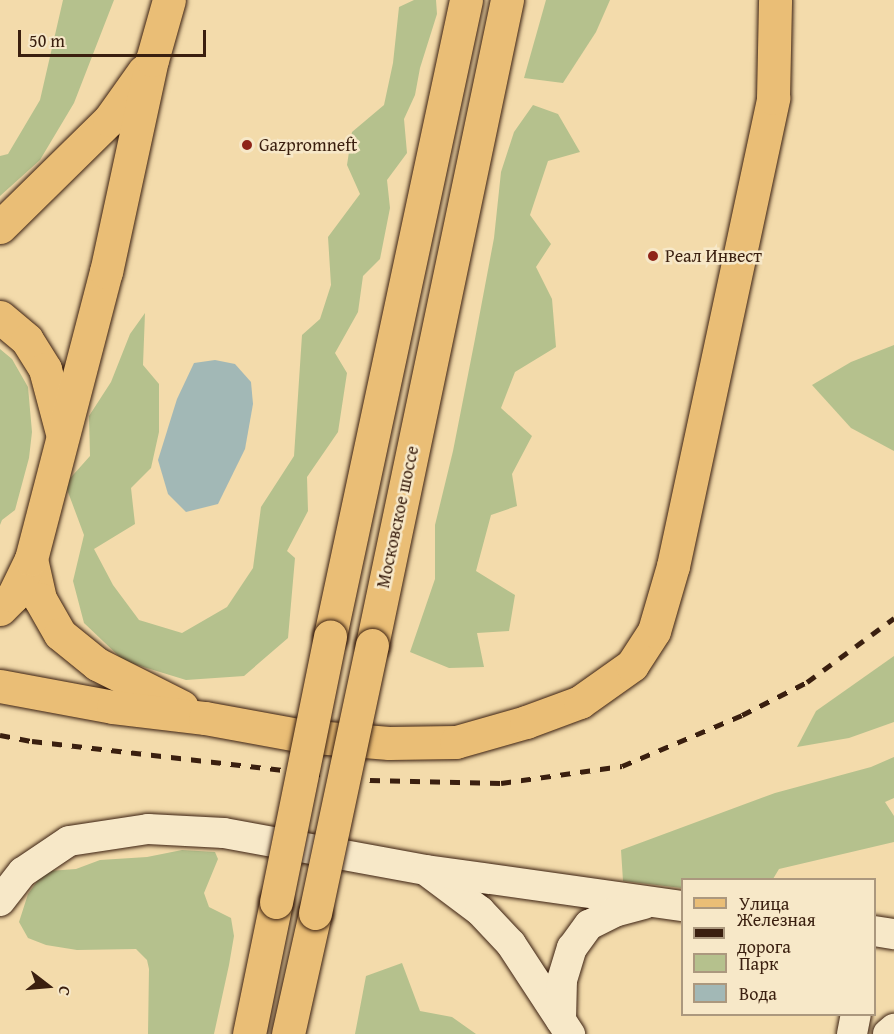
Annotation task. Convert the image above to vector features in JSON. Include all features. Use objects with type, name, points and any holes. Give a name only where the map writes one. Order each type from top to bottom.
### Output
[{"type":"main road","points":[[0,609],[13,596],[31,559],[106,272],[152,60],[169,0]]},
{"type":"main road","points":[[456,51],[459,0]]},
{"type":"main road","points":[[249,1034],[330,636],[466,0]]},
{"type":"main road","name":"Московское шоссе","points":[[288,1034],[507,0]]},
{"type":"main road","points":[[493,65],[516,0]]},
{"type":"main road","points":[[0,686],[113,707],[205,718],[314,737],[389,743],[456,742],[526,722],[580,702],[632,665],[654,631],[673,566],[772,98],[771,8]]},
{"type":"main road","points":[[0,227],[110,120],[152,60]]},
{"type":"main road","points":[[0,317],[27,340],[45,369],[62,435]]},
{"type":"main road","points":[[31,559],[40,599],[60,633],[97,664],[205,718]]},
{"type":"main road","points":[[0,900],[23,872],[69,841],[148,829],[224,833],[426,870],[681,906]]},
{"type":"main road","points":[[426,870],[480,911],[511,944],[565,1027]]},
{"type":"main road","points":[[565,1027],[562,980],[572,948],[589,925],[614,912],[652,902]]},
{"type":"main road","points":[[876,931],[894,934]]},
{"type":"main road","points":[[852,1034],[856,1016]]},
{"type":"main road","points":[[888,1034],[894,1029]]},
{"type":"green space","points":[[63,0],[114,0],[74,103],[40,160],[0,196],[0,156],[8,154],[40,100]]},
{"type":"green space","points":[[414,0],[436,0],[437,14],[420,68],[415,95],[404,119],[407,153],[387,180],[390,208],[380,259],[363,276],[358,312],[335,353],[347,373],[338,432],[307,477],[308,511],[287,551],[295,558],[288,638],[244,676],[186,680],[124,661],[84,623],[73,581],[84,535],[65,484],[90,456],[89,416],[111,382],[130,334],[145,313],[143,365],[159,384],[159,432],[151,468],[131,488],[135,524],[94,549],[113,585],[139,620],[182,633],[227,607],[253,568],[261,507],[294,456],[302,335],[320,319],[331,285],[328,237],[360,194],[347,165],[352,132],[384,105],[393,63],[399,7]]},
{"type":"green space","points":[[546,0],[610,0],[596,32],[563,83],[524,78]]},
{"type":"green space","points":[[533,105],[558,114],[580,152],[548,161],[530,215],[551,244],[536,267],[552,299],[556,347],[515,372],[501,408],[532,436],[512,474],[517,506],[491,515],[476,571],[515,595],[509,631],[477,633],[484,667],[449,668],[410,652],[435,579],[435,525],[453,451],[494,238],[501,172],[514,132]]},
{"type":"green space","points":[[894,345],[894,451],[851,428],[812,385],[851,362]]},
{"type":"green space","points":[[0,349],[12,359],[28,387],[32,432],[29,458],[15,510],[2,520],[0,525]]},
{"type":"green space","points":[[894,656],[894,722],[849,738],[797,747],[816,711]]},
{"type":"green space","points":[[894,757],[894,798],[885,802],[894,816],[894,842],[779,869],[774,878],[681,878],[681,888],[623,881],[621,850],[775,793],[871,767]]},
{"type":"green space","points":[[182,850],[215,852],[218,859],[204,893],[209,907],[231,918],[234,936],[229,965],[214,1034],[148,1034],[149,969],[147,960],[136,949],[77,950],[46,945],[28,938],[19,922],[28,894],[38,880],[49,871],[76,869],[100,860],[147,857]]},
{"type":"green space","points":[[402,963],[420,1011],[452,1017],[476,1034],[355,1034],[366,976]]},
{"type":"water","points":[[215,360],[235,364],[251,382],[253,404],[245,449],[218,504],[186,512],[168,494],[158,460],[177,399],[194,363]]},
{"type":"railway","points":[[0,735],[32,741],[370,780],[501,783],[622,766],[742,715],[807,682],[894,618]]},
{"type":"place","name":"Gazpromneft","points":[[247,145]]},
{"type":"place","name":"Реал Инвест","points":[[653,256]]}]
